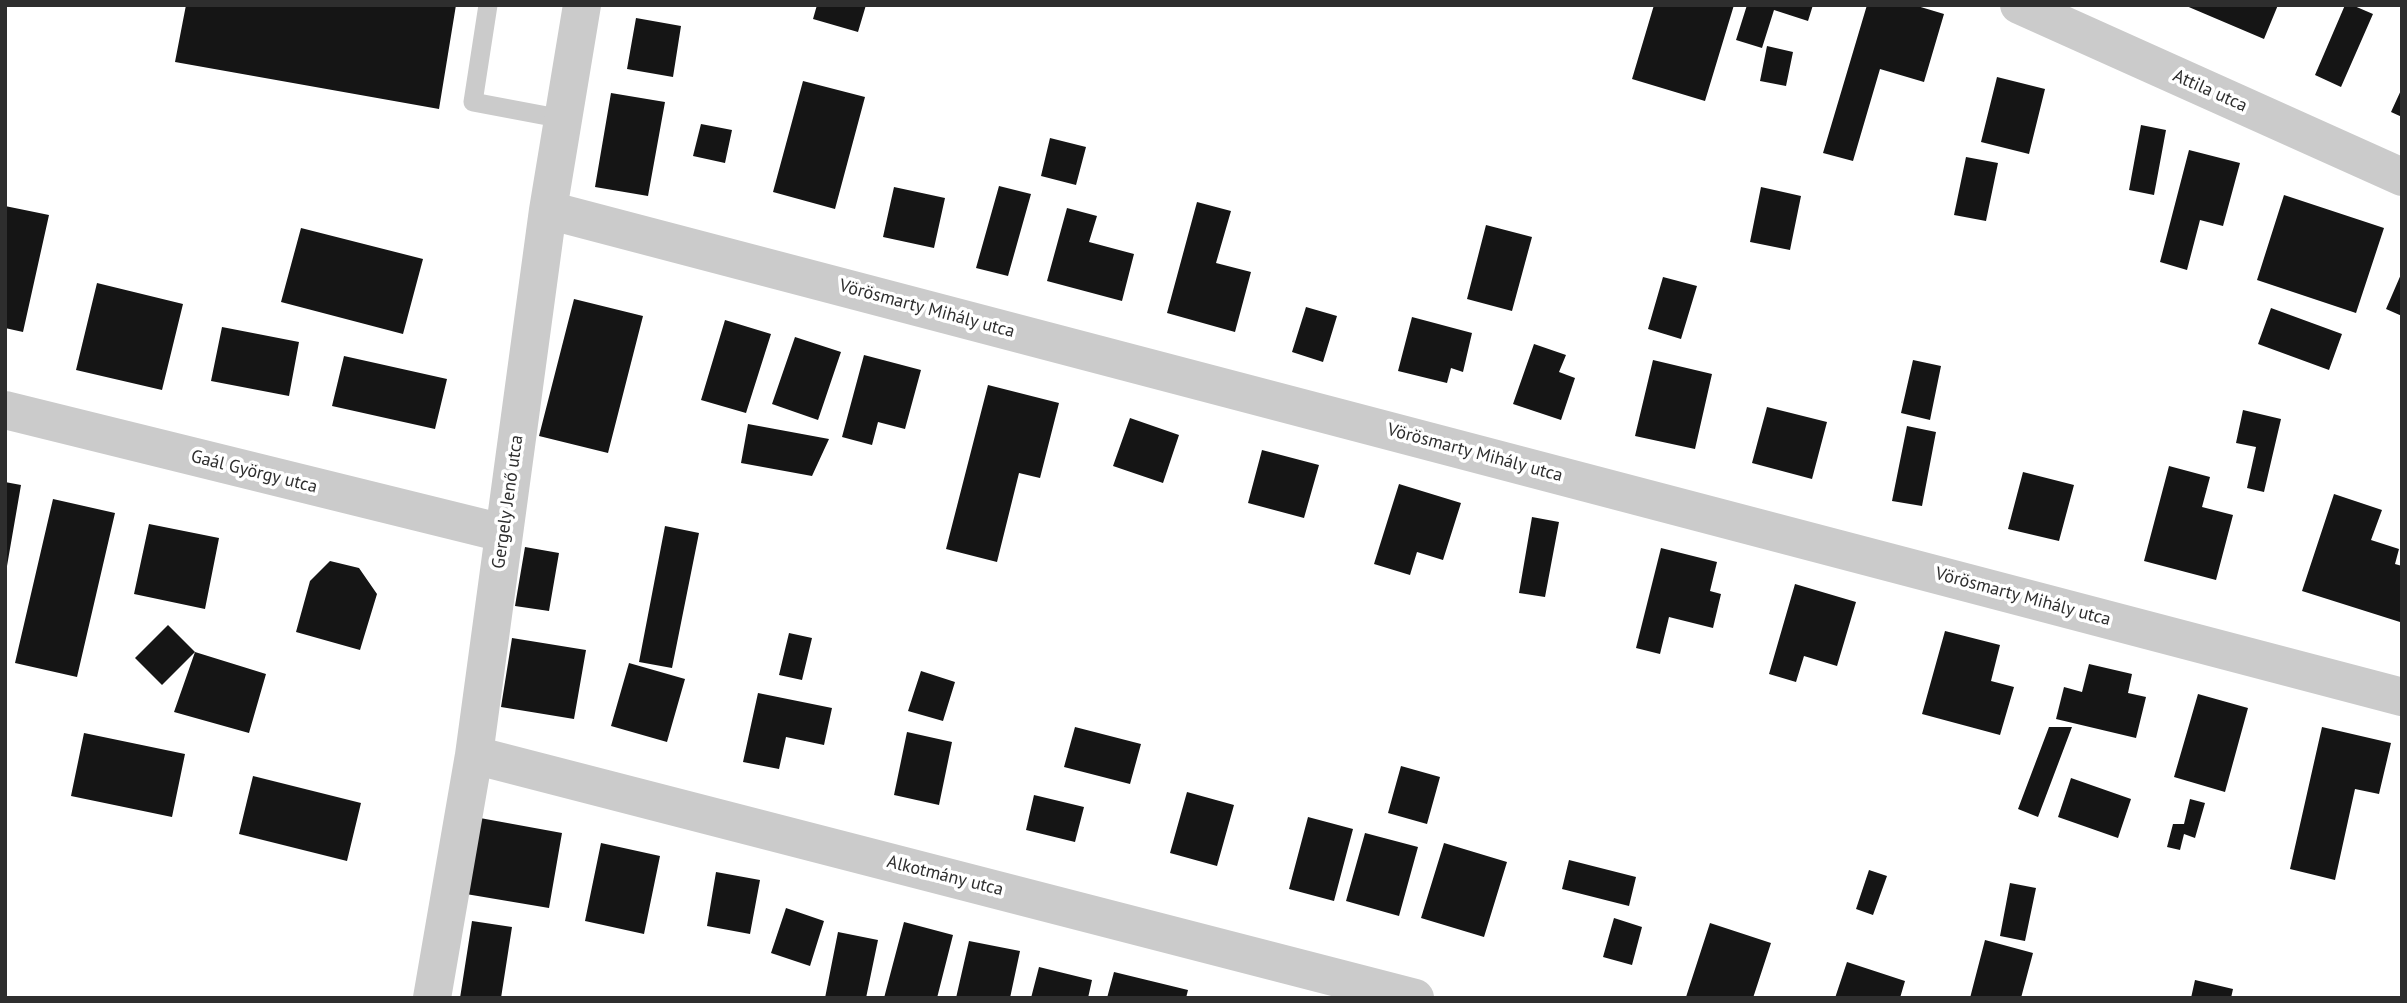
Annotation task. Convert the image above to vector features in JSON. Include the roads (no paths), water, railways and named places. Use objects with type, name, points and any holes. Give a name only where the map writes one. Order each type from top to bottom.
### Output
[{"type":"street","name":"Gergely Jenő utca","points":[[432,998],[474,755],[548,210],[582,5]]},
{"type":"street","name":"Attila utca","points":[[2019,5],[2402,177]]},
{"type":"street","name":"Vörösmarty Mihály utca","points":[[548,210],[2402,697]]},
{"type":"street","name":"Gaál György utca","points":[[5,410],[503,533]]},
{"type":"street","name":"Alkotmány utca","points":[[474,755],[1415,998]]},
{"type":"lane","points":[[488,5],[473,102],[563,119]]}]
